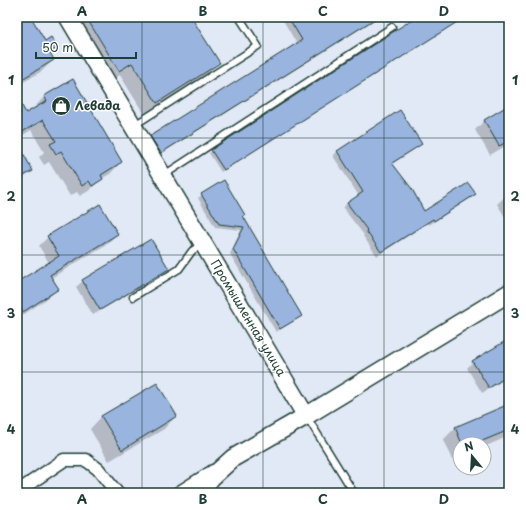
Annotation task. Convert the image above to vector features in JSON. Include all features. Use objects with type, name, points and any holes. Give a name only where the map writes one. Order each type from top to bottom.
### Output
[{"type":"main road","name":"Промышленная улица","points":[[68,17],[306,416]]},
{"type":"main road","points":[[199,493],[212,477],[233,458],[306,416],[509,293]]},
{"type":"street","points":[[178,493],[233,458]]},
{"type":"street","points":[[17,492],[64,460],[86,460],[98,469],[117,493]]},
{"type":"lane","points":[[133,126],[258,46],[239,17]]},
{"type":"lane","points":[[163,176],[392,27]]},
{"type":"lane","points":[[133,297],[179,269],[192,251],[203,244]]},
{"type":"lane","points":[[306,416],[354,493]]},
{"type":"building","points":[[17,17],[31,17],[45,41],[51,37],[58,48],[50,52],[54,60],[17,82]]},
{"type":"building","points":[[86,17],[191,17],[220,63],[157,103],[132,63],[119,71]]},
{"type":"building","points":[[288,17],[378,17],[161,153],[150,136],[302,40]]},
{"type":"building","points":[[416,17],[465,17],[224,170],[211,150]]},
{"type":"building","points":[[73,79],[122,162],[101,175],[103,179],[92,186],[89,181],[82,186],[61,151],[56,154],[50,144],[56,141],[43,120],[17,135],[17,97],[26,113],[47,101],[44,96]]},
{"type":"building","points":[[509,105],[509,141],[499,146],[484,120]]},
{"type":"building","points":[[400,110],[422,144],[392,163],[412,189],[424,211],[468,183],[476,194],[381,252],[347,203],[363,192],[337,151]]},
{"type":"building","points":[[17,142],[33,171],[17,179]]},
{"type":"building","points":[[224,180],[245,215],[243,216],[302,316],[280,329],[233,249],[244,227],[219,224],[201,194]]},
{"type":"building","points":[[100,204],[118,234],[50,275],[59,289],[23,312],[17,303],[17,282],[59,256],[47,236]]},
{"type":"building","points":[[151,239],[169,269],[100,310],[82,280]]},
{"type":"building","points":[[509,339],[509,375],[489,388],[472,361]]},
{"type":"building","points":[[157,383],[177,416],[122,450],[101,416]]},
{"type":"building","points":[[509,404],[509,430],[492,437],[459,436],[455,427]]},
{"type":"place","name":"Левада","points":[[61,106]]}]
